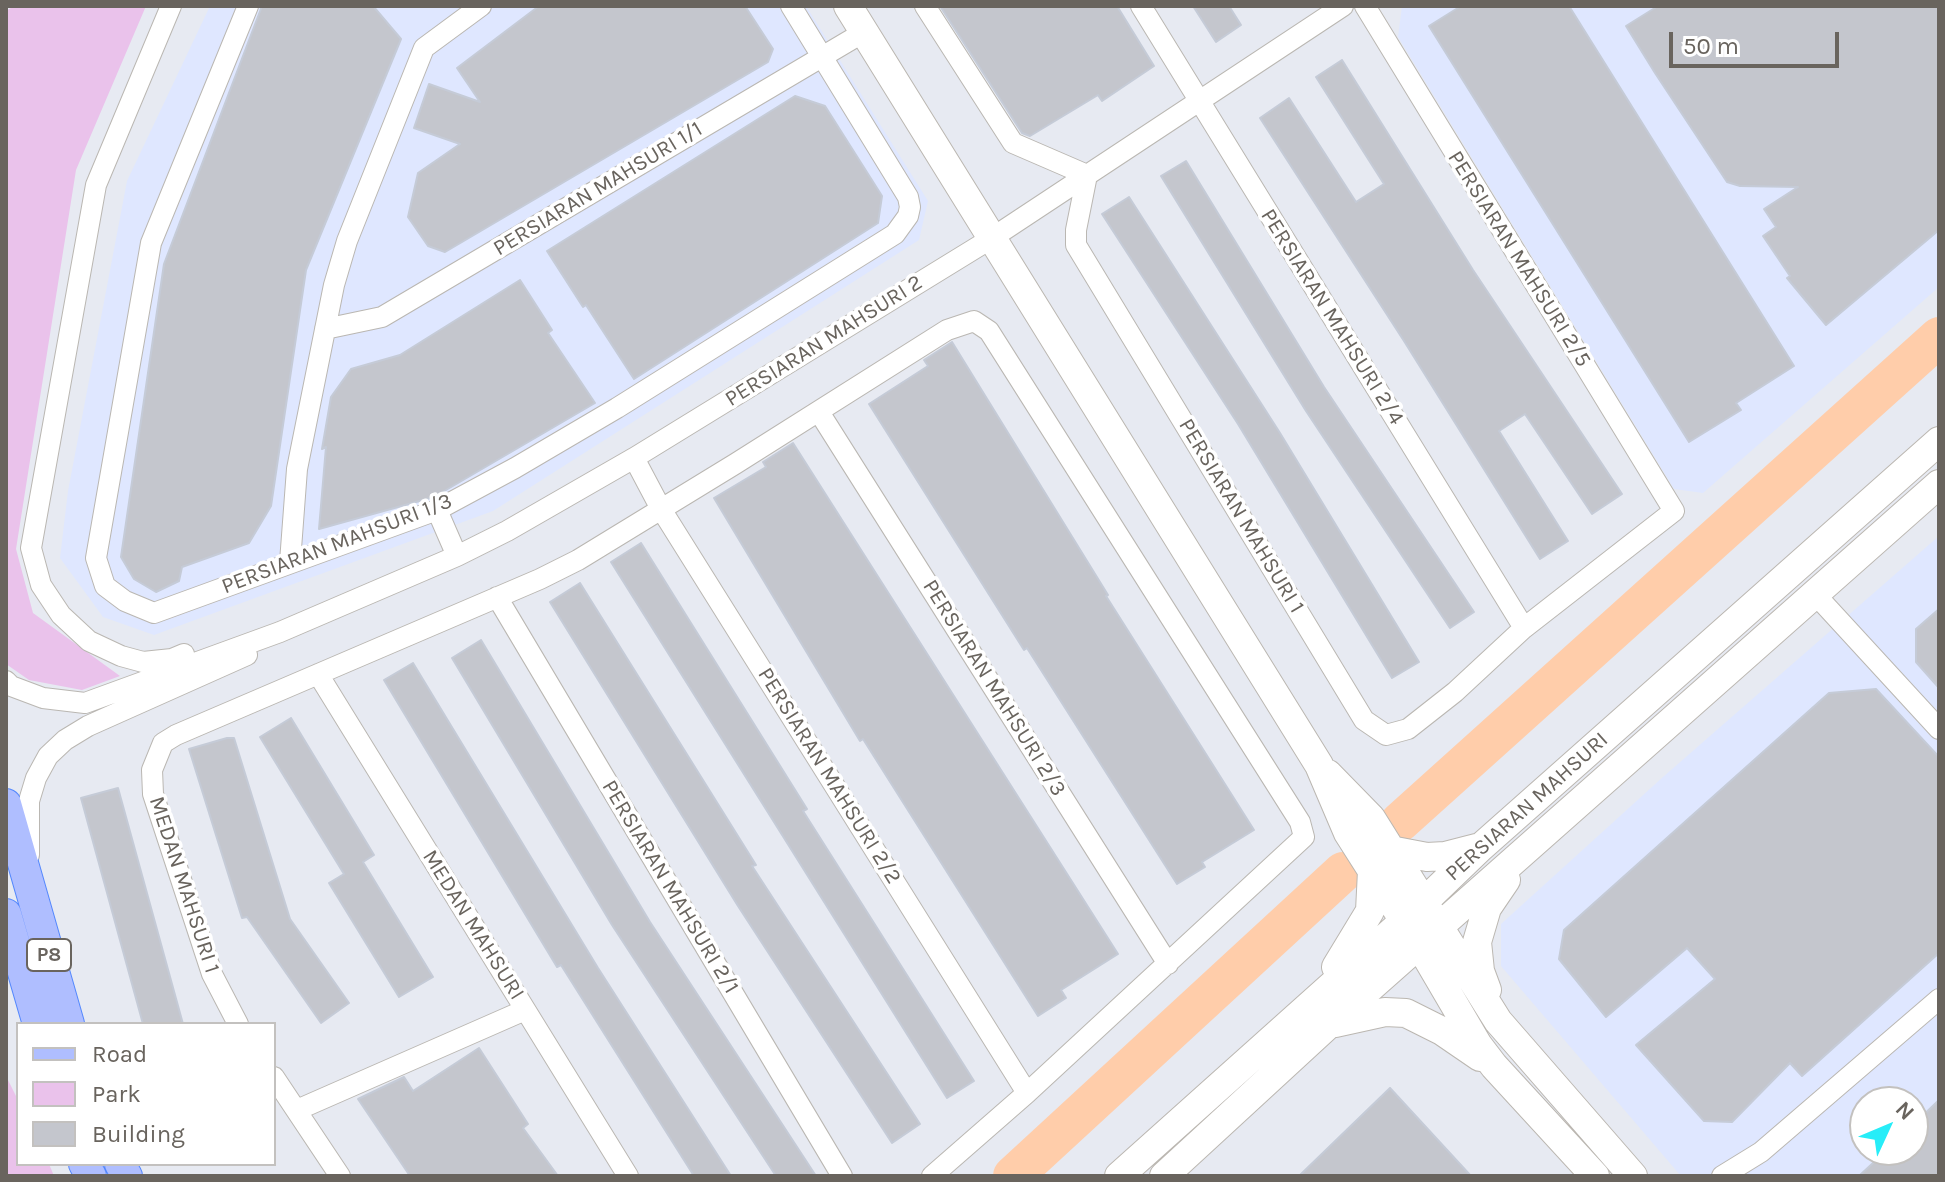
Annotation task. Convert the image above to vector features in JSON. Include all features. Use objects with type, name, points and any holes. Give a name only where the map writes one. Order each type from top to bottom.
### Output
[{"type":"main road","name":"P8","points":[[6,804],[68,1022]]},
{"type":"main road","name":"P8","points":[[6,914],[37,1022]]},
{"type":"street","points":[[171,6],[96,185],[31,548],[41,585],[61,615],[89,641],[121,656],[143,662],[172,659],[232,636],[280,632]]},
{"type":"street","name":"PERSIARAN MAHSURI 1/3","points":[[248,6],[151,243],[96,558],[105,586],[125,601],[154,613],[437,510],[617,408],[895,234],[904,225],[910,207],[908,197],[791,6]]},
{"type":"street","points":[[290,562],[297,469],[325,329],[347,241],[424,48],[481,6]]},
{"type":"street","points":[[848,6],[1319,765],[1371,818],[1381,861],[1429,938],[1494,1066]]},
{"type":"street","points":[[925,6],[1013,143],[1087,175]]},
{"type":"street","name":"PERSIARAN MAHSURI 2/4","points":[[1141,6],[1524,628]]},
{"type":"street","name":"PERSIARAN MAHSURI 2","points":[[280,632],[457,556],[634,458],[992,238],[1343,6]]},
{"type":"street","name":"PERSIARAN MAHSURI 2/5","points":[[1365,6],[1674,511]]},
{"type":"street","name":"PERSIARAN MAHSURI 1/1","points":[[325,329],[382,317],[864,32]]},
{"type":"street","name":"PERSIARAN MAHSURI 1","points":[[1087,175],[1076,245],[1364,720],[1386,735],[1408,729],[1455,692],[1524,628],[1674,511]]},
{"type":"street","points":[[318,674],[578,560],[947,330],[974,321],[989,331],[1300,822],[1304,837],[1027,1093],[932,1176]]},
{"type":"street","name":"PERSIARAN MAHSURI 2/3","points":[[819,412],[1168,964]]},
{"type":"street","name":"PERSIARAN MAHSURI","points":[[1164,1176],[1316,1018],[1413,911],[1931,447]]},
{"type":"street","name":"PERSIARAN MAHSURI 2/2","points":[[634,458],[661,509],[1027,1093]]},
{"type":"street","name":"PERSIARAN MAHSURI","points":[[1119,1176],[1316,1018],[1429,938],[1939,484]]},
{"type":"street","points":[[437,510],[457,556]]},
{"type":"street","points":[[1814,593],[1939,729]]},
{"type":"street","name":"PERSIARAN MAHSURI 2/1","points":[[497,597],[842,1176]]},
{"type":"street","points":[[6,681],[11,686],[43,698],[85,703],[280,632]]},
{"type":"street","points":[[30,886],[29,801],[36,778],[48,756],[65,740],[88,726],[235,662],[280,632]]},
{"type":"street","name":"MEDAN MAHSURI 1","points":[[237,1022],[212,974],[153,794],[152,770],[163,743],[176,735],[318,674]]},
{"type":"street","name":"MEDAN MAHSURI","points":[[318,674],[628,1176]]},
{"type":"street","points":[[1381,861],[1461,853],[1481,847]]},
{"type":"street","points":[[1498,1021],[1480,971],[1478,936],[1487,908],[1526,849]]},
{"type":"street","points":[[1316,1018],[1366,921],[1381,861]]},
{"type":"street","points":[[1429,938],[1633,1176]]},
{"type":"street","points":[[1722,1176],[1761,1152],[1939,999]]},
{"type":"street","points":[[297,1110],[525,1010]]},
{"type":"street","points":[[1316,1018],[1406,1013],[1442,1031],[1494,1066],[1595,1176]]},
{"type":"street","points":[[276,1080],[340,1176]]},
{"type":"street","points":[[1743,1176],[1761,1152]]},
{"type":"shaded area","points":[[210,6],[806,6],[928,201],[919,240],[493,511],[154,635],[103,617],[60,558],[68,491],[127,181]]},
{"type":"shaded area","points":[[1402,6],[1939,6],[1939,287],[1703,493],[1674,489],[1398,37]]},
{"type":"shaded area","points":[[1939,536],[1939,1176],[1681,1176],[1501,966],[1501,924],[1663,777]]},
{"type":"green space","points":[[14,6],[146,6],[76,170],[16,549],[33,613],[120,676],[82,690],[29,680],[6,664],[6,11]]},
{"type":"green space","points":[[6,1076],[16,1096],[16,1166],[50,1166],[54,1176],[6,1176]]},
{"type":"building","points":[[262,6],[373,6],[401,39],[306,270],[271,506],[249,543],[182,567],[179,581],[156,592],[134,579],[121,557],[164,264]]},
{"type":"building","points":[[539,6],[745,6],[773,49],[768,62],[445,252],[428,246],[408,217],[418,173],[460,144],[414,128],[429,84],[480,102],[457,68]]},
{"type":"building","points":[[940,6],[1117,6],[1154,66],[1102,101],[1098,95],[1030,136],[1022,133]]},
{"type":"building","points":[[1193,6],[1229,6],[1241,25],[1216,42]]},
{"type":"building","points":[[1461,6],[1569,6],[1794,366],[1736,403],[1741,410],[1689,442],[1429,26]]},
{"type":"building","points":[[1658,6],[1939,6],[1939,230],[1826,325],[1787,278],[1790,276],[1763,236],[1776,227],[1764,209],[1798,187],[1740,186],[1727,182],[1626,26]]},
{"type":"building","points":[[1342,60],[1473,270],[1622,494],[1592,514],[1525,414],[1499,431],[1568,541],[1540,559],[1260,118],[1289,98],[1356,202],[1384,184],[1316,77]]},
{"type":"building","points":[[795,96],[825,106],[882,196],[878,223],[634,379],[547,251]]},
{"type":"building","points":[[1186,161],[1324,387],[1474,612],[1450,628],[1306,411],[1161,176]]},
{"type":"building","points":[[1129,197],[1280,433],[1419,662],[1392,678],[1238,424],[1102,214]]},
{"type":"building","points":[[520,280],[552,330],[548,333],[595,403],[434,497],[319,529],[326,447],[322,449],[331,397],[351,369],[400,355]]},
{"type":"building","points":[[952,342],[1106,596],[1254,830],[1202,862],[1205,867],[1177,884],[869,404],[928,366],[924,360]]},
{"type":"building","points":[[793,443],[1118,954],[1061,990],[1066,998],[1038,1016],[863,739],[860,741],[714,498],[766,467],[763,462]]},
{"type":"building","points":[[641,543],[807,809],[803,811],[974,1081],[947,1098],[611,562]]},
{"type":"building","points":[[580,583],[756,865],[752,866],[920,1124],[892,1143],[738,906],[550,602]]},
{"type":"building","points":[[1939,609],[1939,688],[1916,662],[1916,629]]},
{"type":"building","points":[[481,640],[650,922],[816,1176],[776,1176],[612,925],[452,658]]},
{"type":"building","points":[[413,663],[598,968],[731,1176],[694,1176],[561,965],[557,967],[384,680]]},
{"type":"building","points":[[1876,689],[1939,757],[1939,953],[1802,1076],[1790,1063],[1732,1122],[1704,1121],[1636,1045],[1715,979],[1687,948],[1606,1017],[1559,959],[1564,930],[1829,693]]},
{"type":"building","points":[[291,718],[374,855],[363,862],[433,977],[399,997],[329,883],[344,874],[260,737]]},
{"type":"building","points":[[234,738],[290,919],[349,1003],[321,1023],[247,917],[242,918],[189,749]]},
{"type":"building","points":[[118,788],[182,1022],[142,1022],[81,798]]},
{"type":"building","points":[[479,1048],[528,1124],[523,1128],[558,1176],[410,1176],[358,1099],[404,1077],[413,1091]]},
{"type":"building","points":[[1390,1088],[1471,1176],[1299,1176]]},
{"type":"building","points":[[1939,1100],[1939,1176],[1859,1176],[1870,1166],[1929,1166],[1929,1110]]},
{"type":"waterway","points":[[1400,822],[1939,337]]},
{"type":"waterway","points":[[1013,1176],[1343,872]]}]
